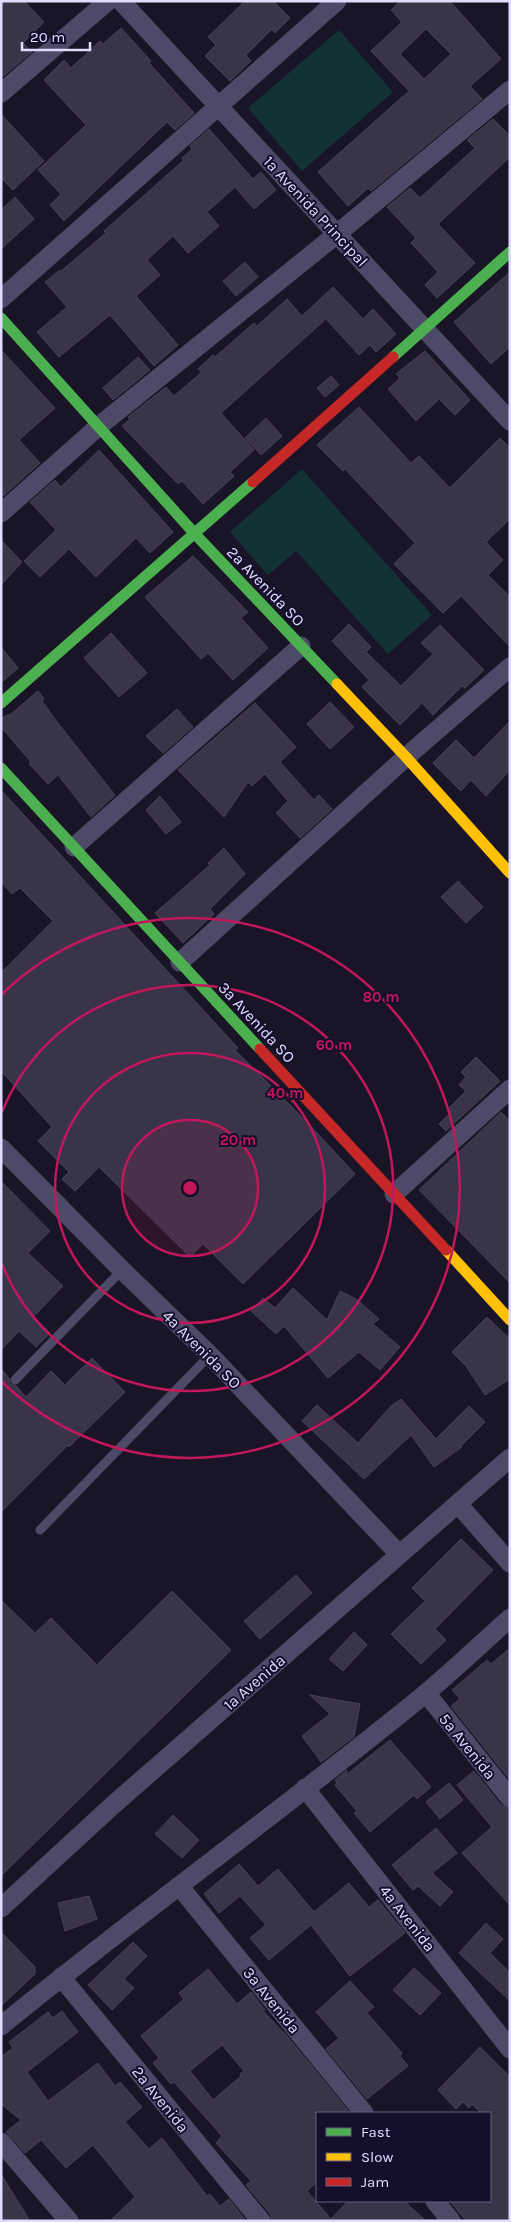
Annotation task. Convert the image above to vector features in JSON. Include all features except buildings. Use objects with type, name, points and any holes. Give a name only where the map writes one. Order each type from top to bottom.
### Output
[{"type":"street","points":[[1,94],[108,1]]},
{"type":"street","name":"1a Avenida Principal","points":[[121,1],[510,421]]},
{"type":"street","points":[[1,299],[336,1]]},
{"type":"street","points":[[1,514],[100,426],[337,234],[510,90]]},
{"type":"street","points":[[1,703],[194,534],[510,252]]},
{"type":"street","name":"2a Avenida SO","points":[[1,318],[100,426],[194,534],[406,757],[510,874]]},
{"type":"street","points":[[74,847],[301,646]]},
{"type":"street","points":[[180,962],[406,757],[510,668]]},
{"type":"street","name":"3a Avenida SO","points":[[1,768],[510,1320]]},
{"type":"street","points":[[394,1194],[510,1089]]},
{"type":"street","name":"4a Avenida SO","points":[[1,1148],[122,1270],[210,1355],[399,1554]]},
{"type":"street","name":"1a Avenida","points":[[1,1908],[114,1805],[510,1458]]},
{"type":"street","points":[[458,1504],[510,1563]]},
{"type":"street","points":[[1,2026],[61,1977],[180,1887],[426,1693],[510,1618]]},
{"type":"street","name":"5a Avenida","points":[[426,1693],[510,1798]]},
{"type":"street","name":"4a Avenida","points":[[305,1788],[510,2049]]},
{"type":"street","name":"3a Avenida","points":[[180,1887],[363,2112]]},
{"type":"street","name":"2a Avenida","points":[[61,1977],[261,2221]]},
{"type":"street","points":[[1,2142],[69,2221]]},
{"type":"street","points":[[436,2202],[451,2221]]},
{"type":"lane","points":[[15,1380],[122,1270]]},
{"type":"lane","points":[[40,1530],[210,1355]]},
{"type":"green space","points":[[339,30],[393,92],[302,171],[248,108]]},
{"type":"green space","points":[[302,469],[432,615],[388,654],[296,551],[268,575],[230,532]]},
{"type":"traffic: fast","points":[[393,357],[510,252]]},
{"type":"traffic: fast","points":[[1,318],[195,534],[337,684]]},
{"type":"traffic: fast","points":[[1,703],[253,482]]},
{"type":"traffic: fast","points":[[1,768],[260,1049]]},
{"type":"traffic: slow","points":[[337,684],[406,757],[510,873]]},
{"type":"traffic: slow","points":[[446,1250],[510,1320]]},
{"type":"traffic: jam","points":[[253,482],[393,357]]},
{"type":"traffic: jam","points":[[260,1049],[446,1250]]}]
